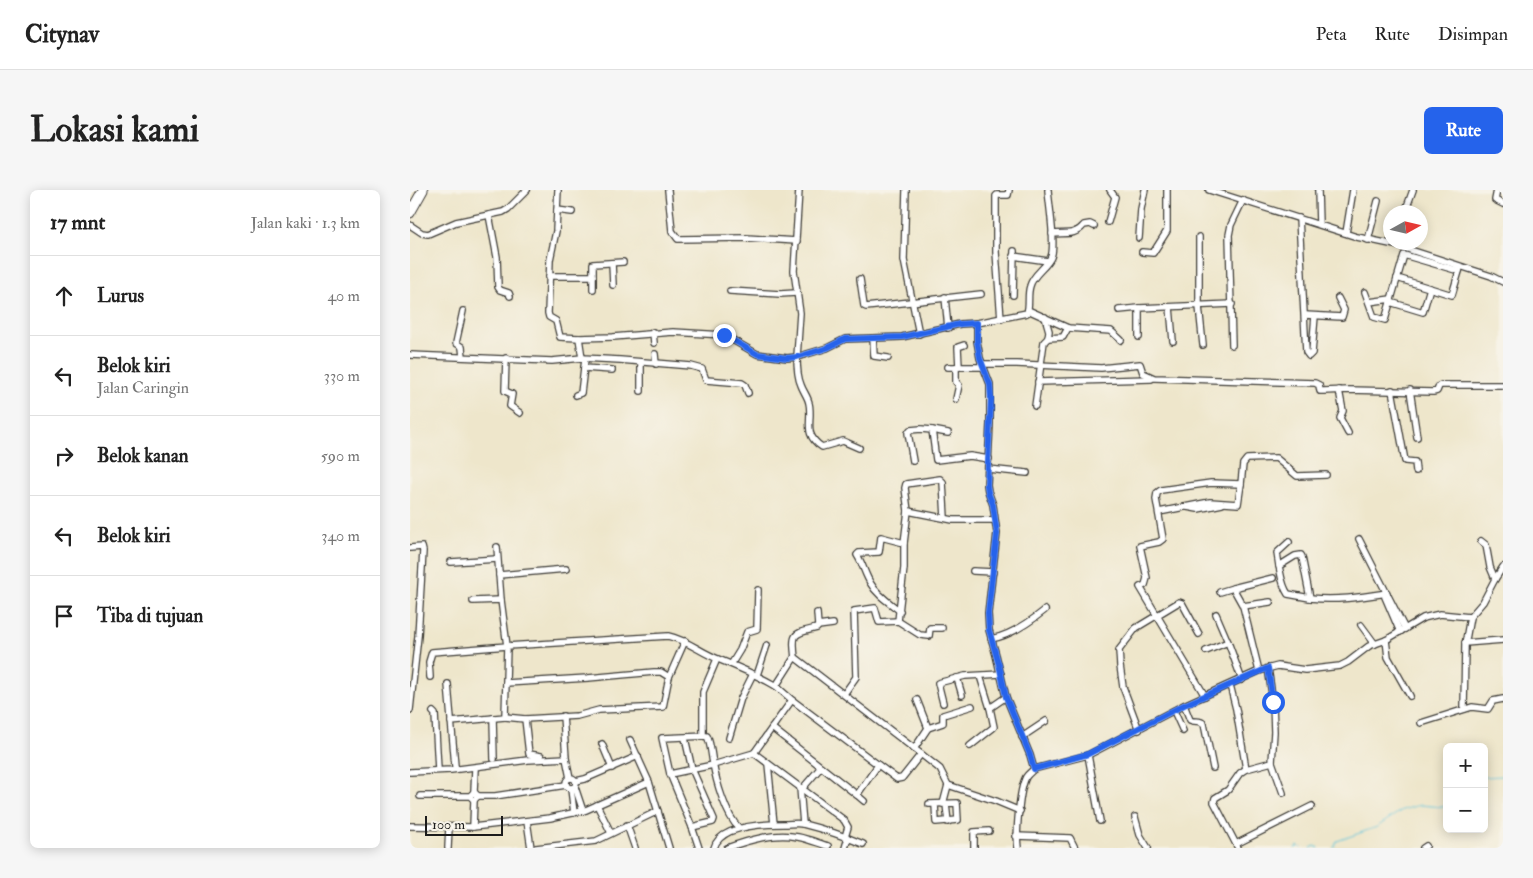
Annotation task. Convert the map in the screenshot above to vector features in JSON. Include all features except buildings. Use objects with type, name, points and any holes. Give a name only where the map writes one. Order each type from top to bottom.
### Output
[{"type":"highway","points":[[410,213],[423,190]]},
{"type":"street","points":[[410,226],[422,233],[428,234],[456,222],[490,215],[508,209],[527,190]]},
{"type":"street","points":[[558,190],[555,240],[550,260],[548,312],[549,316],[557,324],[558,336],[580,338],[626,337],[653,332],[724,335],[757,354],[787,358],[827,348],[845,339],[902,337],[960,324],[1002,319],[1026,313],[1028,310],[1030,286],[1035,276],[1052,254],[1048,190]]},
{"type":"street","points":[[668,190],[672,231],[678,239],[746,238],[797,241]]},
{"type":"street","points":[[799,190],[794,271],[800,313],[797,357],[800,385],[809,402],[808,422],[811,437],[822,447],[843,442],[859,448]]},
{"type":"street","points":[[906,190],[904,260],[918,334]]},
{"type":"street","points":[[1002,319],[996,252],[996,196],[1008,195],[1008,190]]},
{"type":"street","points":[[1108,222],[1115,197],[1110,190]]},
{"type":"street","points":[[1139,238],[1141,209],[1145,190]]},
{"type":"street","points":[[1142,252],[1152,253],[1167,231],[1167,190]]},
{"type":"street","points":[[1209,190],[1368,240],[1383,242]]},
{"type":"street","points":[[1318,190],[1319,224]]},
{"type":"street","points":[[1346,233],[1352,190]]},
{"type":"street","points":[[1408,205],[1413,190]]},
{"type":"street","points":[[1497,190],[1495,200],[1503,204]]},
{"type":"street","points":[[1232,345],[1229,235],[1231,225],[1242,200]]},
{"type":"street","points":[[1368,240],[1378,201]]},
{"type":"street","points":[[557,210],[572,212]]},
{"type":"street","points":[[490,215],[497,258],[498,287],[510,296]]},
{"type":"street","points":[[1299,218],[1306,352],[1310,356],[1312,353],[1315,316]]},
{"type":"street","points":[[1052,234],[1074,233],[1078,232],[1084,225],[1090,224],[1094,226]]},
{"type":"street","points":[[1199,237],[1199,306],[1202,345]]},
{"type":"street","points":[[1411,250],[1460,269]]},
{"type":"street","points":[[1014,295],[1014,254],[1048,261]]},
{"type":"street","points":[[1365,292],[1374,317],[1385,320],[1404,255],[1503,282]]},
{"type":"street","points":[[593,289],[593,264],[623,262]]},
{"type":"street","points":[[612,263],[613,285]]},
{"type":"street","points":[[1397,278],[1452,295],[1460,269]]},
{"type":"street","points":[[549,276],[593,276]]},
{"type":"street","points":[[860,279],[864,306],[866,308],[981,294]]},
{"type":"street","points":[[1369,302],[1391,300],[1423,312],[1430,288]]},
{"type":"street","points":[[730,291],[796,293]]},
{"type":"street","points":[[945,298],[948,328]]},
{"type":"street","points":[[1305,316],[1342,318],[1344,310],[1338,298]]},
{"type":"street","points":[[1119,310],[1232,304]]},
{"type":"street","points":[[1170,307],[1173,341]]},
{"type":"street","points":[[1139,308],[1140,338]]},
{"type":"street","points":[[1028,310],[1068,328],[1111,331],[1121,340]]},
{"type":"street","points":[[463,311],[456,343],[462,346],[463,357]]},
{"type":"street","points":[[1035,406],[1044,342],[1048,338],[1049,331],[1045,317]]},
{"type":"street","points":[[977,323],[977,341],[982,366],[990,384],[988,492],[993,505],[997,534],[988,613],[991,639],[1006,697],[1034,769]]},
{"type":"street","points":[[1048,338],[1063,337],[1068,328]]},
{"type":"street","points":[[653,332],[654,343]]},
{"type":"street","points":[[576,395],[581,393],[584,368],[580,338]]},
{"type":"street","points":[[873,338],[874,356],[888,358]]},
{"type":"street","points":[[956,399],[959,385],[956,382],[958,347],[964,345]]},
{"type":"street","points":[[655,354],[656,364]]},
{"type":"street","points":[[410,355],[552,361],[584,359],[698,367],[702,369],[706,380],[742,383],[745,385],[748,393]]},
{"type":"street","points":[[506,358],[505,391],[512,394],[510,406],[520,413]]},
{"type":"street","points":[[641,362],[641,391]]},
{"type":"street","points":[[948,367],[1009,364],[1114,368],[1140,364],[1143,373],[1154,378]]},
{"type":"street","points":[[584,368],[612,370]]},
{"type":"street","points":[[1038,382],[1154,378],[1315,383],[1319,385],[1320,391],[1433,392],[1437,391],[1438,386],[1441,385],[1503,386]]},
{"type":"street","points":[[1339,390],[1343,411],[1340,418],[1348,433]]},
{"type":"street","points":[[1393,391],[1405,461],[1414,462],[1416,471]]},
{"type":"street","points":[[1410,391],[1417,437]]},
{"type":"street","points":[[913,461],[909,431],[921,428],[948,433]]},
{"type":"street","points":[[932,430],[936,460],[970,456],[989,459]]},
{"type":"street","points":[[1159,512],[1210,502],[1222,504],[1240,503],[1243,464],[1247,459],[1276,458],[1297,476],[1326,475]]},
{"type":"street","points":[[988,469],[1027,473]]},
{"type":"street","points":[[898,621],[908,511],[904,488],[906,484],[940,479],[942,482],[945,518]]},
{"type":"street","points":[[1205,696],[1140,587],[1145,585],[1147,578],[1140,546],[1159,542],[1163,539],[1156,496],[1161,490],[1211,483],[1241,484]]},
{"type":"street","points":[[908,511],[953,520],[994,520]]},
{"type":"street","points":[[900,611],[876,591],[870,583],[861,560],[857,555],[859,553],[880,552],[881,537],[904,543]]},
{"type":"street","points":[[1359,539],[1402,630]]},
{"type":"street","points":[[1481,541],[1486,545],[1490,566],[1495,579]]},
{"type":"street","points":[[1288,542],[1277,553],[1284,588],[1288,594],[1326,600],[1385,592]]},
{"type":"street","points":[[410,548],[421,547],[423,551],[418,636],[410,710]]},
{"type":"street","points":[[496,547],[507,646],[506,717]]},
{"type":"street","points":[[1280,566],[1295,556],[1301,555],[1310,598]]},
{"type":"street","points":[[451,562],[498,559]]},
{"type":"street","points":[[1464,709],[1465,643],[1470,617],[1483,602],[1503,567]]},
{"type":"street","points":[[499,575],[566,569]]},
{"type":"street","points":[[973,571],[992,572]]},
{"type":"street","points":[[1220,592],[1273,578]]},
{"type":"street","points":[[1233,588],[1243,606],[1259,671]]},
{"type":"street","points":[[732,664],[747,632],[757,629],[758,590]]},
{"type":"street","points":[[473,601],[501,600]]},
{"type":"street","points":[[1139,730],[1124,687],[1119,650],[1136,628],[1179,602],[1200,634]]},
{"type":"street","points":[[1243,606],[1270,602]]},
{"type":"street","points":[[844,694],[856,678],[854,611],[875,608],[879,622],[898,621],[920,635],[928,636],[930,628],[942,628]]},
{"type":"street","points":[[991,639],[1006,634],[1029,622],[1045,610]]},
{"type":"street","points":[[817,613],[818,626]]},
{"type":"street","points":[[1216,614],[1242,680]]},
{"type":"street","points":[[1018,848],[1016,836],[1024,784],[1029,773],[1034,769],[1088,754],[1139,730],[1184,705],[1259,671],[1287,666],[1305,670],[1340,666],[1369,646],[1386,640],[1423,618],[1434,614],[1470,617]]},
{"type":"street","points":[[776,686],[795,658],[794,637],[797,633],[817,628],[818,626],[833,624]]},
{"type":"street","points":[[1361,625],[1375,644]]},
{"type":"street","points":[[430,677],[429,662],[432,652],[668,636],[685,641],[717,659],[755,674],[776,686],[897,779],[900,779],[921,754]]},
{"type":"street","points":[[1386,640],[1388,657],[1410,696]]},
{"type":"street","points":[[1465,643],[1503,640]]},
{"type":"street","points":[[452,722],[506,717],[525,719],[577,716],[600,710],[663,706],[669,677],[685,641]]},
{"type":"street","points":[[1206,651],[1228,642]]},
{"type":"street","points":[[728,738],[741,698],[755,674],[767,645]]},
{"type":"street","points":[[795,658],[799,658],[940,768],[948,785],[944,804],[948,822]]},
{"type":"street","points":[[703,736],[703,692],[717,659]]},
{"type":"street","points":[[1268,668],[1273,702],[1272,762],[1283,793]]},
{"type":"street","points":[[506,683],[654,672],[661,672],[669,677]]},
{"type":"street","points":[[943,703],[938,683],[968,676],[1001,674]]},
{"type":"street","points":[[970,746],[994,727],[980,676]]},
{"type":"street","points":[[957,678],[962,695]]},
{"type":"street","points":[[448,684],[455,766]]},
{"type":"street","points":[[1230,685],[1246,769]]},
{"type":"street","points":[[990,708],[1006,697]]},
{"type":"street","points":[[1421,723],[1472,707],[1488,709],[1493,701],[1503,699]]},
{"type":"street","points":[[670,774],[713,765],[754,753],[792,700]]},
{"type":"street","points":[[917,700],[928,728]]},
{"type":"street","points":[[1184,705],[1190,720],[1193,722],[1200,721],[1204,724],[1213,768]]},
{"type":"street","points":[[914,749],[928,728],[943,723],[943,715],[945,713],[972,706]]},
{"type":"street","points":[[1174,711],[1183,731]]},
{"type":"street","points":[[432,712],[435,714],[438,770]]},
{"type":"street","points":[[563,716],[565,756],[572,784],[583,811]]},
{"type":"street","points":[[493,718],[494,759]]},
{"type":"street","points":[[525,719],[530,754],[565,756]]},
{"type":"street","points":[[1022,737],[1046,721]]},
{"type":"street","points":[[772,728],[864,801]]},
{"type":"street","points":[[699,848],[670,774],[662,738],[707,736],[713,765],[732,819],[739,828]]},
{"type":"street","points":[[685,738],[692,769],[714,819],[712,822],[692,828]]},
{"type":"street","points":[[630,740],[649,782],[669,848]]},
{"type":"street","points":[[602,744],[612,768]]},
{"type":"street","points":[[754,753],[844,820],[848,827],[845,848]]},
{"type":"street","points":[[1088,754],[1100,821]]},
{"type":"street","points":[[410,772],[475,768],[565,756]]},
{"type":"street","points":[[420,796],[495,796],[572,784],[638,756]]},
{"type":"street","points":[[1272,762],[1246,769],[1228,790],[1215,798],[1214,802],[1237,846],[1312,806]]},
{"type":"street","points":[[768,764],[774,824]]},
{"type":"street","points":[[857,795],[878,765]]},
{"type":"street","points":[[803,824],[801,789],[821,767]]},
{"type":"street","points":[[473,827],[475,768]]},
{"type":"street","points":[[410,826],[473,827],[574,813],[597,806],[649,782]]},
{"type":"street","points":[[572,784],[574,813]]},
{"type":"street","points":[[948,785],[1020,811]]},
{"type":"street","points":[[932,804],[944,804],[957,804],[958,819],[948,822],[934,822],[932,804]]},
{"type":"street","points":[[597,806],[611,833]]},
{"type":"street","points":[[536,848],[596,841],[658,811]]},
{"type":"street","points":[[1135,816],[1140,835],[1148,848]]},
{"type":"street","points":[[527,820],[531,848]]},
{"type":"street","points":[[714,848],[717,842],[739,828],[774,824],[803,824],[862,844]]},
{"type":"street","points":[[627,825],[635,848]]},
{"type":"street","points":[[448,848],[449,827]]},
{"type":"street","points":[[974,848],[974,832],[989,831]]},
{"type":"street","points":[[727,848],[743,845],[755,839],[787,836],[796,836],[817,846],[828,846]]},
{"type":"street","points":[[1016,836],[1070,838],[1075,848]]},
{"type":"street","points":[[596,841],[597,848]]},
{"type":"waterway","points":[[1488,777],[1503,776]]},
{"type":"waterway","points":[[1334,848],[1337,841],[1377,827],[1402,810],[1420,805],[1443,807]]},
{"type":"waterway","points":[[1295,848],[1299,846],[1301,848]]},
{"type":"waterway","points":[[1311,848],[1315,846],[1319,848]]},
{"type":"route","points":[[724,335],[757,354],[787,358],[827,348],[845,339],[902,337],[960,324],[977,323],[977,341],[981,364],[990,384],[987,485],[993,505],[997,534],[993,583],[988,613],[989,630],[1006,697],[1026,744],[1034,769],[1088,754],[1139,730],[1184,705],[1268,668],[1273,702]]}]
